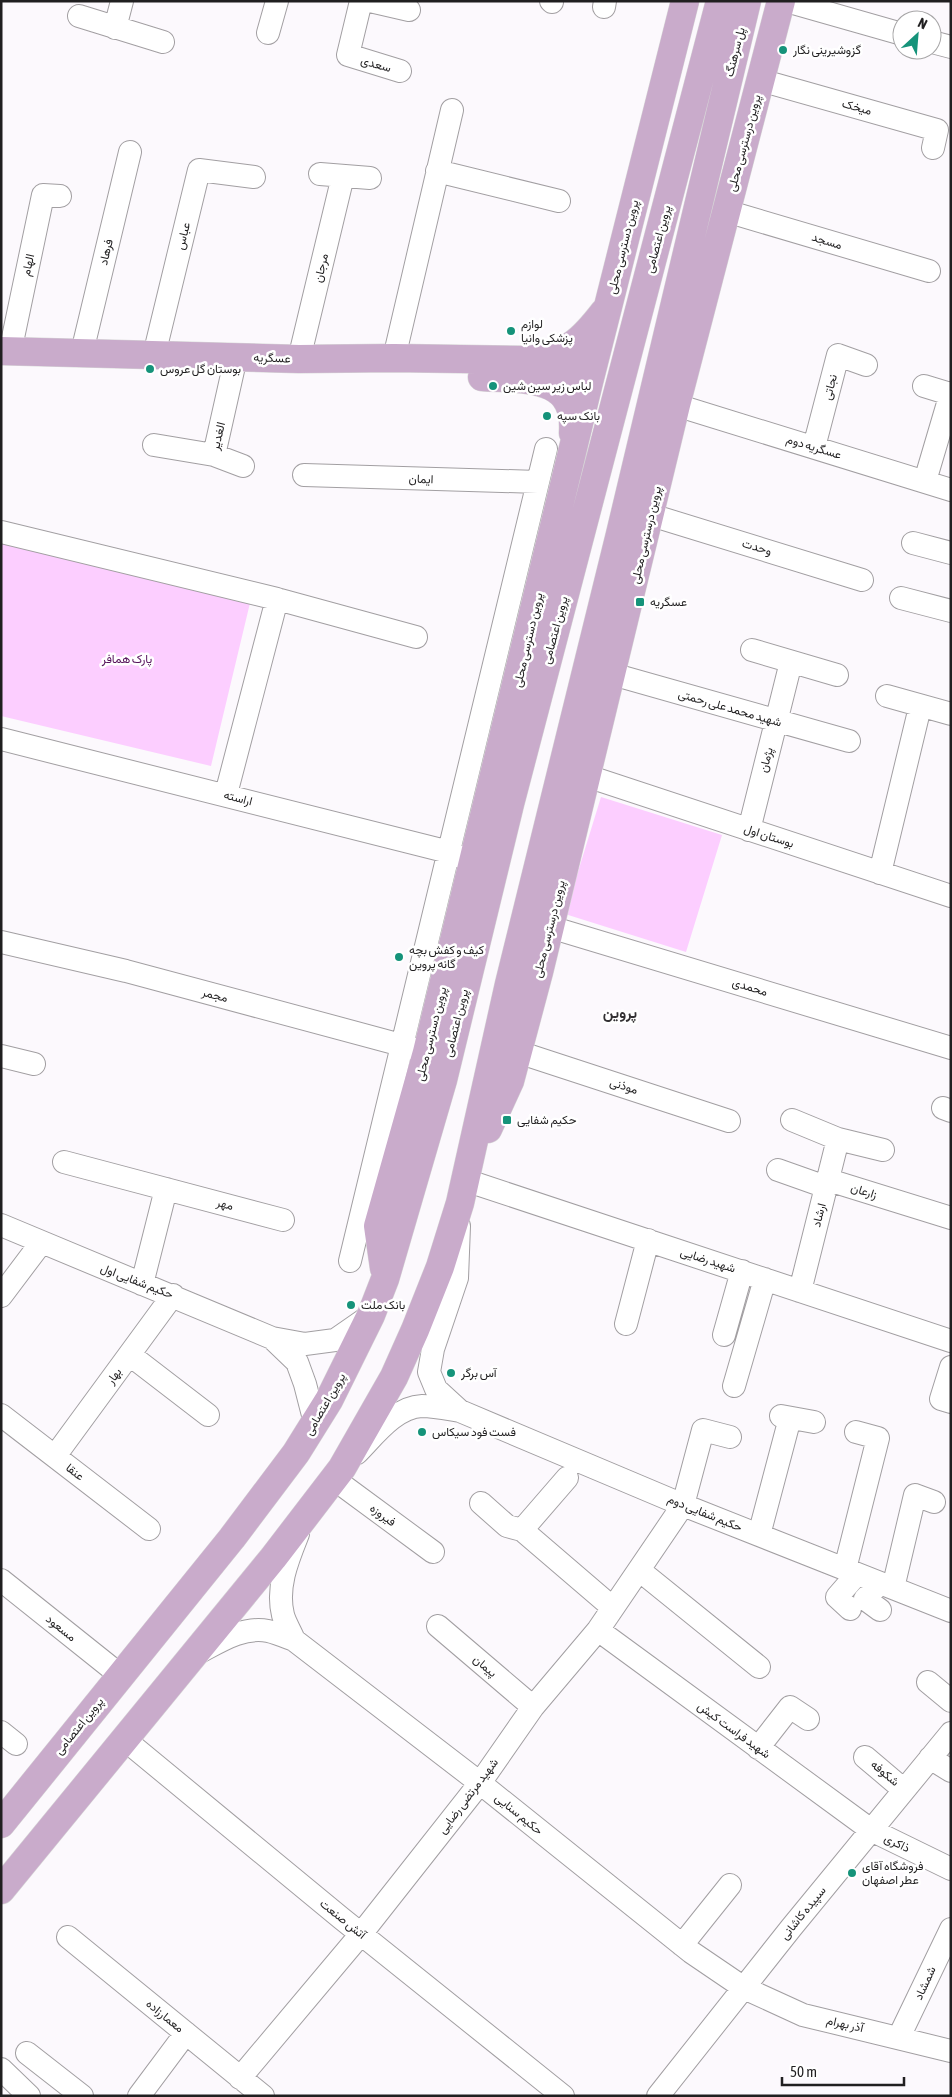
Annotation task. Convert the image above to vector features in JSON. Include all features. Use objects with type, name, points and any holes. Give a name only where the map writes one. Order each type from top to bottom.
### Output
[{"type":"main road","name":"پروین دسترسی محلی","points":[[385,1279],[378,1226],[414,1049],[474,862],[608,306],[685,1]]},
{"type":"main road","points":[[692,107],[704,1]]},
{"type":"main road","name":"پروین اعتصامی","points":[[1,1824],[232,1538],[296,1453],[329,1400],[371,1316],[385,1279],[443,1080],[512,795],[720,1]]},
{"type":"main road","name":"پل سرهنگ","points":[[723,104],[747,1]]},
{"type":"main road","points":[[1,1890],[193,1656],[338,1473],[394,1377],[440,1267],[462,1191],[509,984],[618,543],[723,104],[763,1]]},
{"type":"main road","name":"پروین درسترسی محلی","points":[[462,1191],[510,1081],[518,1052],[651,515],[676,405],[781,1]]},
{"type":"main road","name":"عسگریه","points":[[5,351],[299,359],[531,360],[553,355],[574,345],[590,331],[608,306]]},
{"type":"main road","points":[[545,382],[557,383],[566,378],[570,371],[569,362],[563,357],[553,355]]},
{"type":"main road","name":"عسگریه","points":[[394,358],[416,370],[545,382]]},
{"type":"main road","points":[[545,382],[567,398],[574,415],[571,460]]},
{"type":"street","points":[[115,28],[122,1]]},
{"type":"street","points":[[268,33],[277,1]]},
{"type":"street","name":"سعدی","points":[[361,1],[348,55],[400,71]]},
{"type":"street","points":[[370,1],[409,10]]},
{"type":"street","points":[[786,1],[892,31]]},
{"type":"street","points":[[79,16],[164,42]]},
{"type":"street","name":"میخک","points":[[760,80],[937,130],[933,148]]},
{"type":"street","points":[[394,358],[452,110]]},
{"type":"street","name":"فرهاد","points":[[82,352],[130,152]]},
{"type":"street","name":"عباس","points":[[154,355],[199,170],[254,177]]},
{"type":"street","points":[[437,171],[559,201]]},
{"type":"street","points":[[320,174],[370,178]]},
{"type":"street","name":"مرجان","points":[[299,359],[343,176]]},
{"type":"street","name":"الهام","points":[[5,351],[43,195],[60,196]]},
{"type":"street","name":"مسجد","points":[[726,211],[928,272]]},
{"type":"street","name":"نجاتی","points":[[814,447],[838,355],[866,365]]},
{"type":"street","name":"الغدیر","points":[[154,445],[214,455],[236,357]]},
{"type":"street","points":[[924,386],[951,394],[925,482]]},
{"type":"street","name":"عسگریه دوم","points":[[676,405],[951,490]]},
{"type":"street","points":[[350,1261],[414,1049],[449,852],[546,449]]},
{"type":"street","points":[[214,455],[243,466]]},
{"type":"street","name":"ایمان","points":[[304,475],[538,482]]},
{"type":"street","name":"وحدت","points":[[651,515],[862,580]]},
{"type":"street","points":[[1,532],[277,599],[416,637]]},
{"type":"street","points":[[913,544],[951,553]]},
{"type":"street","points":[[902,598],[950,607]]},
{"type":"street","points":[[226,794],[277,599]]},
{"type":"street","points":[[752,650],[837,675]]},
{"type":"street","name":"پژمان","points":[[749,830],[791,662]]},
{"type":"street","name":"شهید محمد علی رحمتی","points":[[612,674],[849,741]]},
{"type":"street","points":[[887,696],[951,714]]},
{"type":"street","points":[[880,873],[920,706]]},
{"type":"street","name":"اراسته","points":[[1,739],[226,794],[449,852],[474,862]]},
{"type":"street","name":"بوستان اول","points":[[587,776],[951,896]]},
{"type":"street","name":"محمدی","points":[[550,927],[951,1048]]},
{"type":"street","name":"مجمر","points":[[1,942],[126,971],[414,1049]]},
{"type":"street","name":"موذنی","points":[[518,1052],[729,1121]]},
{"type":"street","points":[[1,1056],[34,1064]]},
{"type":"street","points":[[792,1120],[838,1139],[883,1150]]},
{"type":"street","name":"ارشاد","points":[[800,1291],[838,1139]]},
{"type":"street","name":"مهر","points":[[64,1162],[284,1220]]},
{"type":"street","name":"زارعان","points":[[778,1170],[826,1187],[835,1182],[951,1218]]},
{"type":"street","points":[[142,1284],[166,1189]]},
{"type":"street","points":[[460,1411],[436,1389],[429,1372],[434,1349],[457,1278],[462,1191]]},
{"type":"street","name":"شهید رضایی","points":[[462,1191],[648,1240],[951,1341]]},
{"type":"street","name":"حکیم شفایی اول","points":[[1,1225],[41,1243],[173,1295],[272,1338]]},
{"type":"street","points":[[626,1324],[648,1240]]},
{"type":"street","points":[[1,1296],[41,1243]]},
{"type":"street","points":[[724,1335],[742,1271]]},
{"type":"street","points":[[734,1386],[765,1279]]},
{"type":"street","name":"بهار","points":[[55,1456],[173,1295]]},
{"type":"street","points":[[272,1338],[305,1344],[335,1340],[371,1316]]},
{"type":"street","points":[[272,1338],[297,1362],[315,1423]]},
{"type":"street","points":[[130,1355],[208,1415]]},
{"type":"street","points":[[951,1367],[941,1400],[951,1402]]},
{"type":"street","points":[[338,1473],[390,1420],[404,1412],[423,1406],[460,1411]]},
{"type":"street","name":"حکیم شفایی دوم","points":[[460,1411],[683,1505],[951,1611]]},
{"type":"street","name":"عنقا","points":[[1,1415],[149,1529]]},
{"type":"street","points":[[759,1535],[786,1417],[814,1422]]},
{"type":"street","name":"شهید مرتضی رضایی","points":[[240,2078],[361,1934],[480,1783],[533,1707],[606,1619],[683,1505],[703,1430],[730,1437]]},
{"type":"street","points":[[850,1609],[837,1598],[851,1572],[878,1438],[856,1432]]},
{"type":"street","name":"فیروزه","points":[[338,1473],[433,1552]]},
{"type":"street","points":[[522,1530],[567,1478]]},
{"type":"street","points":[[880,1610],[865,1599],[886,1585],[916,1495],[934,1502]]},
{"type":"street","name":"شهید فراست کیش","points":[[481,1503],[507,1526],[522,1530],[606,1619],[758,1748],[871,1830]]},
{"type":"street","points":[[294,1640],[283,1615],[280,1590],[288,1560],[304,1518]]},
{"type":"street","points":[[639,1570],[759,1667]]},
{"type":"street","name":"مسعود","points":[[1,1580],[120,1675]]},
{"type":"street","name":"پیمان","points":[[438,1626],[533,1707]]},
{"type":"street","points":[[193,1656],[229,1637],[249,1630],[268,1631],[294,1640]]},
{"type":"street","name":"حکیم سنایی","points":[[294,1640],[480,1783],[682,1945],[744,1988]]},
{"type":"street","points":[[928,1682],[951,1701]]},
{"type":"street","points":[[758,1748],[790,1707],[808,1719]]},
{"type":"street","name":"سپیده کاشانی","points":[[658,2096],[951,1733]]},
{"type":"street","name":"آتش صنعت","points":[[124,1739],[361,1934],[563,2096]]},
{"type":"street","name":"شکوفه","points":[[865,1757],[904,1790]]},
{"type":"street","points":[[930,1758],[951,1771]]},
{"type":"street","name":"ذاکری","points":[[871,1830],[951,1869]]},
{"type":"street","points":[[682,1945],[730,1885]]},
{"type":"street","name":"شمشاد","points":[[900,2037],[951,1929]]},
{"type":"street","name":"معمارزاده","points":[[68,1936],[263,2096]]},
{"type":"street","name":"آذر بهرام","points":[[744,1988],[803,2015],[951,2050]]},
{"type":"street","points":[[139,2096],[186,2033]]},
{"type":"street","points":[[27,2053],[82,2096]]},
{"type":"street","points":[[1,2068],[29,2096]]},
{"type":"green space","name":"پارک همافر","points":[[1,543],[250,603],[211,766],[1,716]]},
{"type":"green space","points":[[601,797],[722,835],[686,952],[565,914]]},
{"type":"place","name":"گزوشیرینی نگار","points":[[783,50]]},
{"type":"place","name":"لوازم پزشکی وانیا","points":[[511,331]]},
{"type":"place","name":"بوستان گل عروس","points":[[150,369]]},
{"type":"place","name":"لباس زیر سین شین","points":[[493,386]]},
{"type":"place","name":"بانک سپه","points":[[547,416]]},
{"type":"place","name":"عسگریه","points":[[640,602]]},
{"type":"place","name":"کیف و کفش بچه گانه پروین","points":[[399,957]]},
{"type":"place","name":"حکیم شفایی","points":[[507,1120]]},
{"type":"place","name":"بانک ملت","points":[[351,1305]]},
{"type":"place","name":"آس برگر","points":[[451,1373]]},
{"type":"place","name":"فست فود سیکاس","points":[[422,1432]]},
{"type":"place","name":"فروشگاه آقای عطر اصفهان","points":[[852,1873]]},
{"type":"district","name":"پروین","points":[[620,1012]]}]
